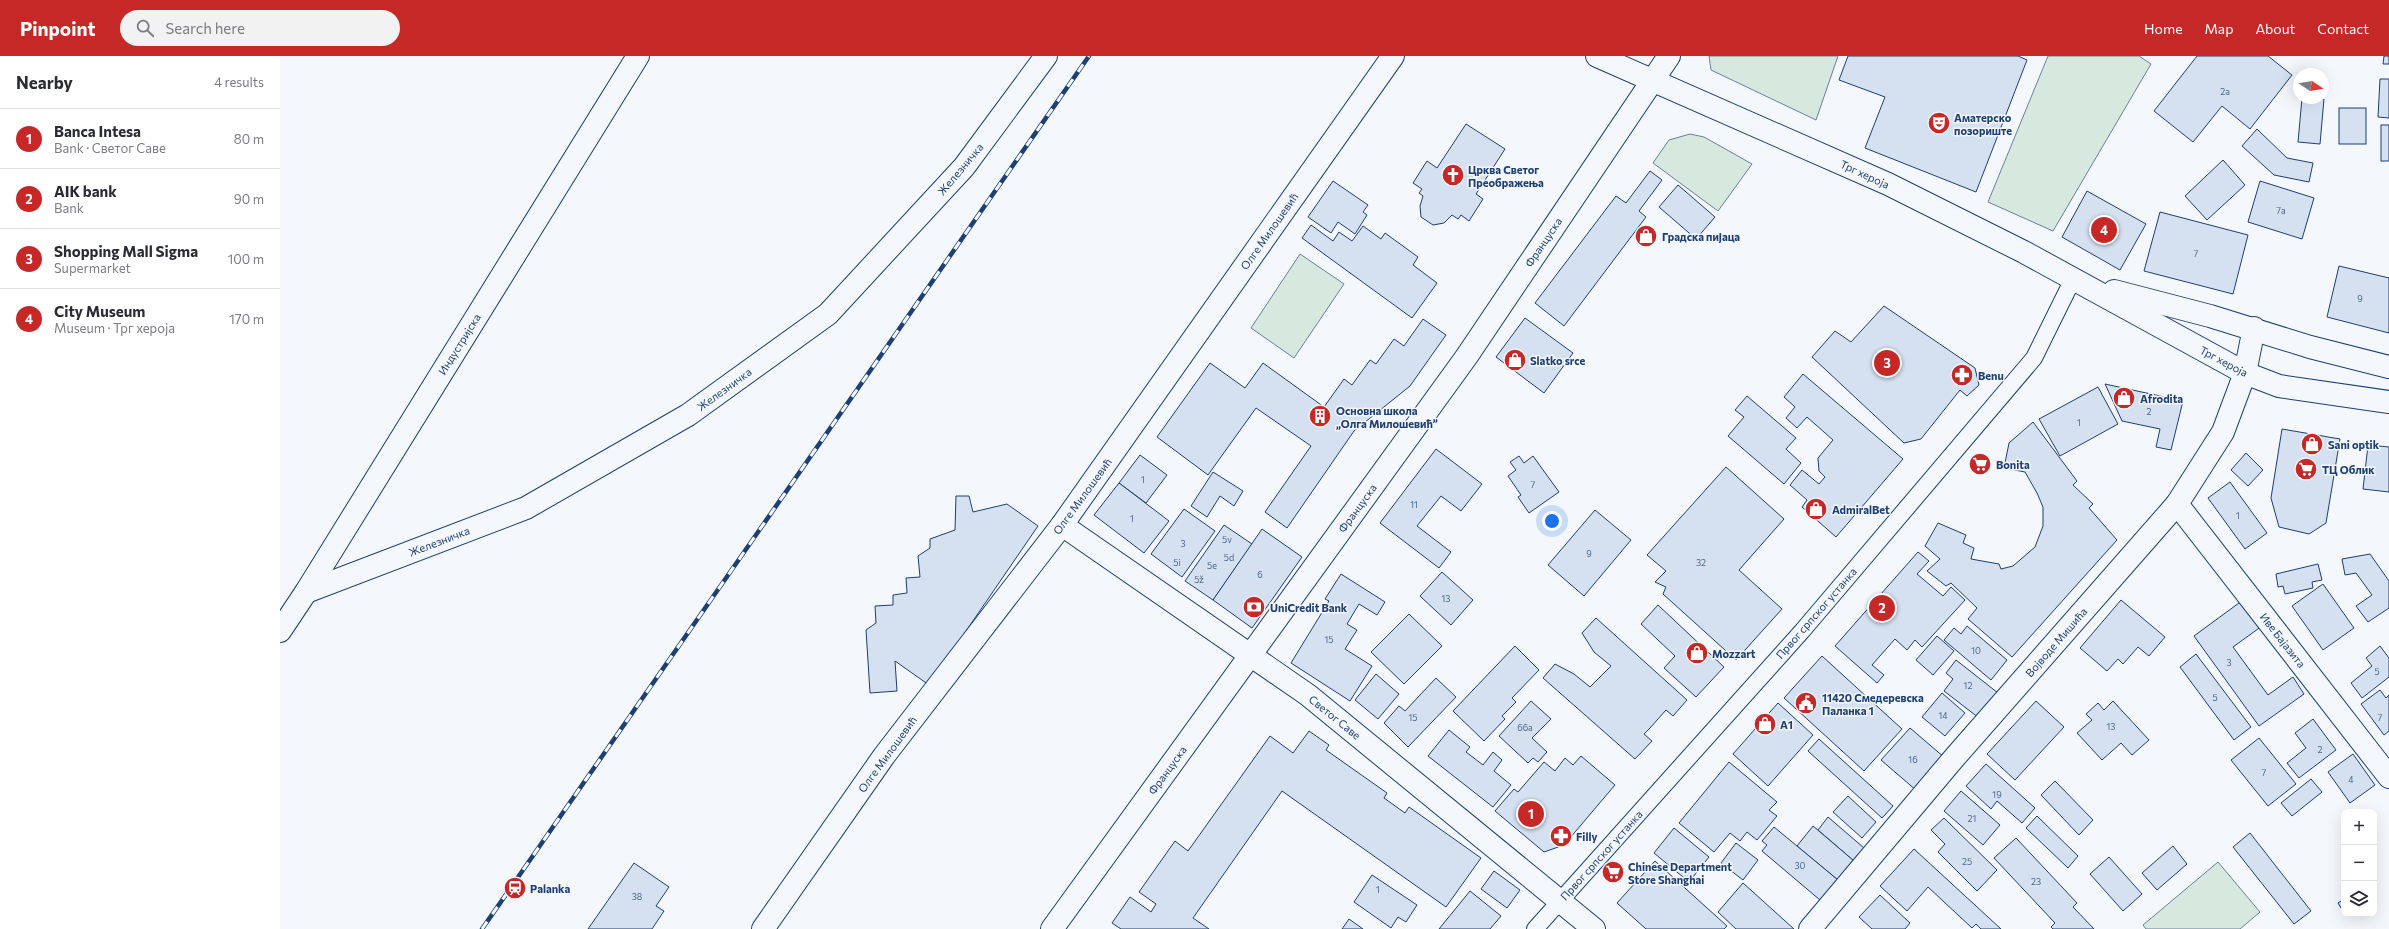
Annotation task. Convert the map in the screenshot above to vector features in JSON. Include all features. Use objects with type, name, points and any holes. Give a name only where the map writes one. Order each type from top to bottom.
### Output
[{"type":"street","name":"Индустријска","points":[[280,631],[306,592],[638,56]]},
{"type":"street","name":"Железничка","points":[[306,592],[526,508],[695,410],[828,314],[964,167],[1046,56]]},
{"type":"street","name":"Олге Милошевић","points":[[763,929],[884,756],[1062,525],[1393,56]]},
{"type":"street","name":"Трг хероја","points":[[1597,56],[1653,79],[1888,184],[2024,252],[2245,373],[2279,386],[2389,402]]},
{"type":"street","name":"Француска","points":[[1052,929],[1467,356],[1669,56]]},
{"type":"street","name":"Трг хероја","points":[[2073,279],[2254,328],[2310,347],[2389,367]]},
{"type":"street","name":"Првог српског устанка","points":[[1535,929],[1803,630],[2034,358],[2073,279]]},
{"type":"street","name":"Војводе Мишића","points":[[1810,929],[1954,757],[2177,504],[2223,432],[2245,373],[2254,328]]},
{"type":"street","name":"Иве Бајазита","points":[[2177,504],[2389,777]]},
{"type":"street","name":"Светог Саве","points":[[1062,525],[1308,695],[1594,929]]},
{"type":"shaded area","points":[[1709,56],[1838,56],[1816,120],[1711,70]]},
{"type":"shaded area","points":[[2048,56],[2139,56],[2151,64],[2053,231],[1988,202]]},
{"type":"shaded area","points":[[1690,134],[1704,137],[1752,164],[1718,211],[1653,163],[1669,140]]},
{"type":"shaded area","points":[[1300,254],[1344,284],[1294,358],[1251,328]]},
{"type":"shaded area","points":[[2218,862],[2260,912],[2240,929],[2146,929],[2143,925]]},
{"type":"building","name":"Аматерско позориште","points":[[1848,56],[2018,56],[2027,60],[1976,192],[1865,148],[1885,97],[1839,80]]},
{"type":"building","points":[[2197,56],[2268,56],[2292,75],[2250,129],[2222,106],[2193,142],[2154,111]]},
{"type":"building","points":[[2384,56],[2389,56],[2389,64],[2383,64]]},
{"type":"building","points":[[2380,79],[2389,79],[2389,118],[2378,117]]},
{"type":"building","points":[[2301,104],[2324,104],[2320,144],[2298,142]]},
{"type":"building","points":[[2339,108],[2366,108],[2366,144],[2339,144]]},
{"type":"building","name":"Црква Светог Преображења","points":[[1466,124],[1505,149],[1476,194],[1483,199],[1469,221],[1461,215],[1458,219],[1452,215],[1444,223],[1433,225],[1421,217],[1420,206],[1423,196],[1419,193],[1422,189],[1413,183],[1427,161],[1437,168]]},
{"type":"building","points":[[2381,125],[2389,125],[2389,161],[2381,161]]},
{"type":"building","points":[[2257,129],[2287,158],[2313,163],[2309,182],[2274,175],[2242,146]]},
{"type":"building","points":[[2223,160],[2245,185],[2207,220],[2185,196]]},
{"type":"building","points":[[1650,171],[1662,180],[1639,211],[1646,217],[1564,326],[1535,303],[1616,196],[1626,203]]},
{"type":"building","points":[[1333,181],[1368,205],[1363,212],[1367,215],[1355,234],[1338,222],[1331,233],[1308,217]]},
{"type":"building","points":[[2260,181],[2314,198],[2302,239],[2248,222]]},
{"type":"building","points":[[1678,185],[1715,217],[1696,239],[1659,207]]},
{"type":"building","points":[[2087,191],[2146,224],[2120,270],[2062,237]]},
{"type":"building","points":[[2160,212],[2248,235],[2233,294],[2144,271]]},
{"type":"building","points":[[1311,225],[1333,241],[1339,232],[1352,241],[1363,226],[1381,239],[1385,233],[1418,257],[1413,265],[1437,283],[1412,318],[1302,238]]},
{"type":"building","points":[[2339,266],[2389,278],[2389,333],[2327,317]]},
{"type":"building","points":[[1884,306],[1975,368],[1979,385],[1967,396],[1960,390],[1921,439],[1904,443],[1812,357],[1835,331],[1851,342]]},
{"type":"building","points":[[1525,318],[1573,353],[1544,393],[1496,357]]},
{"type":"building","name":"Основна школа „Олга Милошевић”","points":[[1423,319],[1446,335],[1410,386],[1354,431],[1287,528],[1265,512],[1311,446],[1256,408],[1208,475],[1157,437],[1210,363],[1245,388],[1263,363],[1324,407],[1344,379],[1352,385],[1370,360],[1376,364],[1394,339],[1404,346]]},
{"type":"building","points":[[1803,374],[1903,459],[1836,537],[1802,507],[1807,500],[1790,485],[1802,470],[1819,484],[1825,477],[1819,471],[1818,458],[1833,440],[1807,417],[1797,428],[1786,418],[1795,407],[1784,397]]},
{"type":"building","points":[[2105,384],[2183,401],[2171,450],[2156,447],[2160,429],[2122,421]]},
{"type":"building","points":[[2098,387],[2118,424],[2060,456],[2039,419]]},
{"type":"building","points":[[1747,396],[1796,438],[1786,449],[1801,463],[1784,484],[1728,436],[1744,417],[1735,410]]},
{"type":"building","points":[[2033,422],[2077,481],[2073,485],[2093,504],[2089,508],[2117,540],[2012,657],[1968,619],[1977,608],[1951,583],[1946,586],[1927,571],[1940,559],[1925,546],[1938,523],[1966,535],[1963,543],[1974,548],[1971,559],[1999,564],[2001,569],[2013,566],[2035,547],[2043,526],[2043,507],[2025,472],[2004,468],[2009,443]]},
{"type":"building","name":"ТЦ Облик","points":[[2282,429],[2340,439],[2326,523],[2309,534],[2279,527],[2271,498]]},
{"type":"building","points":[[2368,445],[2389,447],[2389,492],[2363,489]]},
{"type":"building","points":[[1436,449],[1482,484],[1461,511],[1441,496],[1417,526],[1451,552],[1439,568],[1380,523]]},
{"type":"building","points":[[2246,453],[2263,470],[2248,486],[2231,470]]},
{"type":"building","points":[[1140,455],[1167,475],[1146,503],[1119,483]]},
{"type":"building","points":[[1519,456],[1524,463],[1533,456],[1559,492],[1529,513],[1518,497],[1521,495],[1508,476],[1516,470],[1510,462]]},
{"type":"building","points":[[1726,467],[1784,519],[1739,570],[1782,609],[1736,660],[1663,594],[1666,587],[1655,582],[1666,571],[1647,555]]},
{"type":"building","points":[[1213,472],[1243,491],[1234,506],[1220,496],[1207,517],[1191,506]]},
{"type":"building","points":[[2230,482],[2267,533],[2245,549],[2208,498]]},
{"type":"building","points":[[1119,483],[1169,521],[1144,553],[1094,515]]},
{"type":"building","points":[[956,496],[969,496],[973,512],[1007,504],[1038,526],[929,685],[895,661],[897,691],[870,693],[866,630],[876,623],[875,606],[893,605],[893,595],[907,593],[906,578],[920,577],[918,556],[930,548],[930,539],[955,530]]},
{"type":"building","points":[[1184,509],[1215,531],[1182,577],[1151,554]]},
{"type":"building","points":[[1595,510],[1631,540],[1584,596],[1548,565]]},
{"type":"building","points":[[1224,525],[1252,544],[1213,600],[1185,581]]},
{"type":"building","points":[[1262,529],[1302,557],[1252,628],[1213,600]]},
{"type":"building","points":[[1918,552],[1929,561],[1917,574],[1943,596],[1951,587],[1965,600],[1922,647],[1915,640],[1907,650],[1895,639],[1872,665],[1884,675],[1877,683],[1835,646]]},
{"type":"building","points":[[2370,554],[2389,581],[2389,608],[2368,622],[2356,606],[2372,595],[2356,573],[2345,575],[2342,559]]},
{"type":"building","points":[[2318,564],[2322,580],[2312,582],[2313,588],[2285,594],[2283,586],[2278,587],[2276,574]]},
{"type":"building","points":[[1442,572],[1473,600],[1451,625],[1420,596]]},
{"type":"building","points":[[1341,574],[1385,602],[1377,615],[1359,604],[1347,624],[1357,630],[1345,649],[1372,666],[1350,701],[1291,663],[1329,601],[1325,599]]},
{"type":"building","points":[[2323,584],[2354,628],[2323,650],[2292,606]]},
{"type":"building","points":[[2121,600],[2165,637],[2149,656],[2138,647],[2123,664],[2118,659],[2107,671],[2080,648]]},
{"type":"building","points":[[2243,600],[2262,626],[2233,647],[2268,695],[2293,677],[2304,694],[2259,726],[2194,636]]},
{"type":"building","points":[[1658,605],[1724,667],[1696,697],[1664,668],[1675,656],[1641,624]]},
{"type":"building","points":[[1409,614],[1442,646],[1404,684],[1371,652]]},
{"type":"building","points":[[1596,618],[1687,700],[1673,716],[1666,710],[1644,734],[1652,741],[1635,759],[1543,678],[1555,664],[1574,674],[1590,687],[1611,666],[1594,652],[1582,633]]},
{"type":"building","points":[[1967,626],[2007,660],[1991,680],[1944,640],[1954,628],[1961,634]]},
{"type":"building","points":[[1937,636],[1954,651],[1933,675],[1916,660]]},
{"type":"building","points":[[1515,646],[1539,670],[1512,698],[1516,702],[1502,716],[1505,719],[1484,741],[1453,711]]},
{"type":"building","points":[[2380,646],[2389,658],[2389,677],[2362,698],[2351,683],[2372,666],[2366,658]]},
{"type":"building","points":[[2196,654],[2251,727],[2234,740],[2180,667]]},
{"type":"building","points":[[1822,656],[1902,729],[1864,771],[1784,698]]},
{"type":"building","points":[[1956,660],[1998,693],[1979,718],[1944,691],[1953,679],[1946,673]]},
{"type":"building","points":[[1376,674],[1399,694],[1378,719],[1355,700]]},
{"type":"building","points":[[1436,678],[1456,697],[1408,747],[1384,723],[1399,706],[1405,711]]},
{"type":"building","points":[[2380,690],[2386,698],[2389,695],[2389,731],[2384,735],[2361,704]]},
{"type":"building","points":[[1942,693],[1965,713],[1945,736],[1922,717]]},
{"type":"building","points":[[1531,701],[1551,719],[1532,738],[1547,752],[1538,762],[1533,758],[1528,763],[1499,736]]},
{"type":"building","points":[[2036,701],[2064,727],[2015,780],[1987,754]]},
{"type":"building","points":[[2113,701],[2149,740],[2132,755],[2121,743],[2102,760],[2077,733],[2092,720],[2086,714],[2098,703],[2104,710]]},
{"type":"building","points":[[1778,703],[1813,735],[1768,786],[1733,754]]},
{"type":"building","points":[[2313,719],[2336,750],[2299,778],[2287,763],[2306,748],[2295,733]]},
{"type":"building","points":[[1910,728],[1945,758],[1917,791],[1881,760]]},
{"type":"building","points":[[1449,730],[1470,747],[1466,752],[1483,765],[1493,752],[1502,760],[1494,771],[1511,785],[1493,807],[1428,756]]},
{"type":"building","points":[[1309,731],[1329,745],[1326,750],[1387,793],[1384,798],[1405,813],[1409,807],[1481,858],[1446,907],[1282,791],[1193,918],[1209,929],[1121,929],[1112,923],[1130,897],[1151,912],[1156,904],[1139,892],[1175,841],[1188,851],[1270,736],[1293,753]]},
{"type":"building","points":[[2259,738],[2296,784],[2268,806],[2231,760]]},
{"type":"building","points":[[1819,739],[1893,806],[1882,818],[1808,751]]},
{"type":"building","points":[[2353,754],[2375,785],[2350,803],[2328,772]]},
{"type":"building","points":[[1581,756],[1615,785],[1564,845],[1544,852],[1495,811],[1514,789],[1518,792],[1544,762],[1555,771],[1565,758],[1573,765]]},
{"type":"building","points":[[1729,762],[1777,802],[1769,810],[1777,816],[1757,840],[1747,832],[1740,841],[1730,833],[1714,852],[1679,823]]},
{"type":"building","points":[[1986,764],[2035,808],[2022,823],[1997,801],[1991,809],[1966,786]]},
{"type":"building","points":[[2311,779],[2322,792],[2292,816],[2281,803]]},
{"type":"building","points":[[2055,781],[2093,820],[2079,835],[2041,795]]},
{"type":"building","points":[[1961,791],[2000,825],[1983,845],[1944,811]]},
{"type":"building","points":[[1848,796],[1876,822],[1862,838],[1833,812]]},
{"type":"building","points":[[2037,816],[2078,856],[2068,868],[2026,828]]},
{"type":"building","points":[[1828,817],[1864,848],[1854,861],[1818,830]]},
{"type":"building","points":[[1944,818],[1997,870],[1977,891],[1938,852],[1945,844],[1931,830]]},
{"type":"building","points":[[1813,826],[1854,861],[1838,880],[1797,846]]},
{"type":"building","points":[[1774,827],[1838,880],[1820,900],[1762,851],[1767,845],[1762,841]]},
{"type":"building","points":[[1674,828],[1709,857],[1689,882],[1654,853]]},
{"type":"building","points":[[2250,833],[2311,911],[2294,924],[2233,847]]},
{"type":"building","points":[[2016,838],[2077,903],[2073,907],[2094,929],[2053,929],[2051,927],[2055,923],[1994,858]]},
{"type":"building","points":[[1736,843],[1758,860],[1743,880],[1721,863]]},
{"type":"building","points":[[2173,846],[2187,864],[2157,890],[2142,873]]},
{"type":"building","points":[[1914,849],[2001,929],[1981,929],[1976,924],[1972,928],[1928,887],[1907,911],[1880,886]]},
{"type":"building","points":[[2109,857],[2142,894],[2123,911],[2090,874]]},
{"type":"building","points":[[1655,861],[1727,926],[1724,929],[1646,929],[1617,903]]},
{"type":"building","points":[[634,863],[669,887],[656,906],[664,911],[652,929],[588,929]]},
{"type":"building","points":[[1494,871],[1520,890],[1507,908],[1481,889]]},
{"type":"building","points":[[1372,875],[1417,905],[1406,922],[1398,917],[1391,928],[1354,902]]},
{"type":"building","points":[[1743,883],[1794,929],[1736,929],[1718,912]]},
{"type":"building","points":[[1470,891],[1501,916],[1490,929],[1439,929]]},
{"type":"building","points":[[1880,895],[1910,923],[1905,929],[1872,929],[1859,917]]},
{"type":"building","points":[[2341,901],[2341,908],[2338,903]]},
{"type":"building","points":[[1349,919],[1363,929],[1342,929]]},
{"type":"railway","points":[[482,929],[1089,56]]},
{"type":"place","name":"Аматерско позориште","points":[[1939,123]]},
{"type":"place","name":"Црква Светог Преображења","points":[[1453,175]]},
{"type":"place","name":"City Museum","points":[[2104,230]]},
{"type":"place","name":"Градска пијаца","points":[[1646,236]]},
{"type":"place","name":"Slatko srce","points":[[1515,360]]},
{"type":"place","name":"Shopping Mall Sigma","points":[[1887,363]]},
{"type":"place","name":"Benu","points":[[1962,375]]},
{"type":"place","name":"Afrodita","points":[[2124,398]]},
{"type":"place","name":"Основна школа „Олга Милошевић”","points":[[1320,416]]},
{"type":"place","name":"Sani optik","points":[[2312,444]]},
{"type":"place","name":"Bonita","points":[[1980,464]]},
{"type":"place","name":"ТЦ Облик","points":[[2306,469]]},
{"type":"place","name":"AdmiralBet","points":[[1816,509]]},
{"type":"place","name":"UniCredit Bank","points":[[1254,607]]},
{"type":"place","name":"AIK bank","points":[[1882,608]]},
{"type":"place","name":"Mozzart","points":[[1697,653]]},
{"type":"place","name":"11420 Смедеревска Паланка 1","points":[[1806,703]]},
{"type":"place","name":"A1","points":[[1765,724]]},
{"type":"place","name":"Banca Intesa","points":[[1531,814]]},
{"type":"place","name":"Filly","points":[[1561,836]]},
{"type":"place","name":"Chinese Department Store Shanghai","points":[[1613,872]]},
{"type":"place","name":"Palanka","points":[[515,888]]}]
